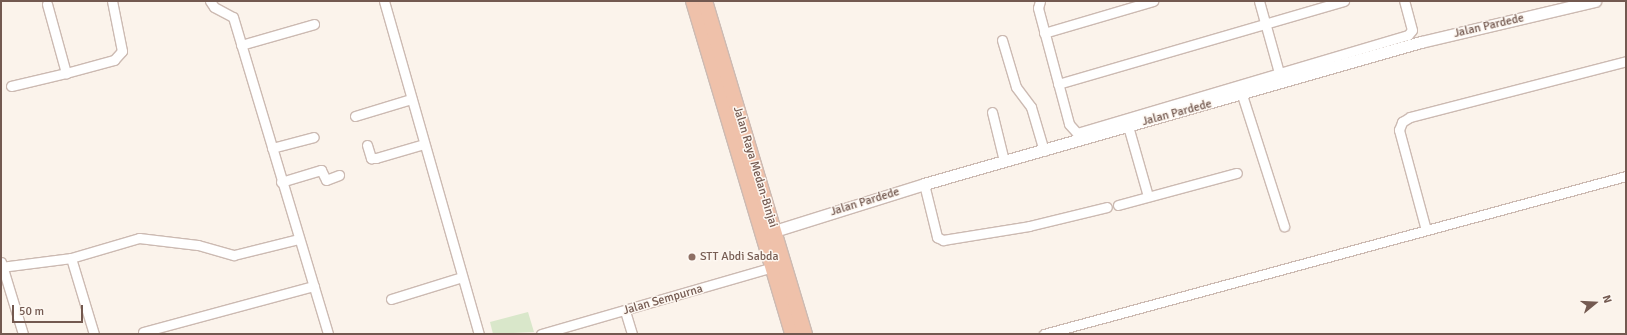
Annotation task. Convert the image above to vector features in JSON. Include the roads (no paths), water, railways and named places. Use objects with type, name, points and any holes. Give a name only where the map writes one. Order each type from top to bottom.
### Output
[{"type":"highway","name":"Jalan Raya Medan-Binjai","points":[[693,1],[778,266],[805,334]]},
{"type":"highway","name":"Jalan Raya Medan-Binjai","points":[[705,1],[768,233]]},
{"type":"highway","name":"Jalan Raya Medan-Binjai","points":[[778,266],[792,334]]},
{"type":"street","points":[[11,86],[114,60],[122,51],[112,1]]},
{"type":"street","points":[[210,1],[214,7],[234,17],[281,182],[328,334]]},
{"type":"street","points":[[384,1],[410,100],[479,334]]},
{"type":"street","points":[[1040,1],[1038,8],[1069,124],[1077,132],[1281,79],[1408,36],[1412,30],[1404,1]]},
{"type":"street","points":[[1044,33],[1153,1]]},
{"type":"street","points":[[1259,1],[1281,79]]},
{"type":"street","points":[[1058,84],[1344,1]]},
{"type":"street","points":[[1410,1],[1421,42]]},
{"type":"street","name":"Jalan Pardede","points":[[768,233],[924,184],[1242,95],[1281,79],[1421,42],[1595,1]]},
{"type":"street","points":[[47,4],[66,73]]},
{"type":"street","points":[[241,45],[314,24]]},
{"type":"street","points":[[1002,40],[1016,87],[1031,107],[1044,151]]},
{"type":"street","points":[[1426,230],[1399,130],[1402,122],[1410,117],[1626,61]]},
{"type":"street","points":[[1242,95],[1284,226]]},
{"type":"street","points":[[355,116],[410,100]]},
{"type":"street","points":[[992,112],[1004,161]]},
{"type":"street","points":[[1128,126],[1148,196]]},
{"type":"street","points":[[272,148],[314,137]]},
{"type":"street","points":[[367,145],[371,158],[376,158],[424,144]]},
{"type":"street","points":[[281,182],[322,170],[326,180],[339,175]]},
{"type":"street","points":[[1118,204],[1237,173]]},
{"type":"street","points":[[1044,334],[1626,176]]},
{"type":"street","points":[[924,184],[937,237],[943,240],[1029,226],[1107,207]]},
{"type":"street","points":[[23,334],[2,265],[71,258],[139,238],[198,245],[234,256],[298,239]]},
{"type":"street","points":[[71,258],[94,334]]},
{"type":"street","name":"Jalan Sempurna","points":[[541,334],[778,266]]},
{"type":"street","points":[[391,299],[462,277]]},
{"type":"street","points":[[143,332],[174,330],[314,286]]},
{"type":"street","points":[[625,311],[632,334]]},
{"type":"place","name":"STT Abdi Sabda","points":[[692,257]]}]
